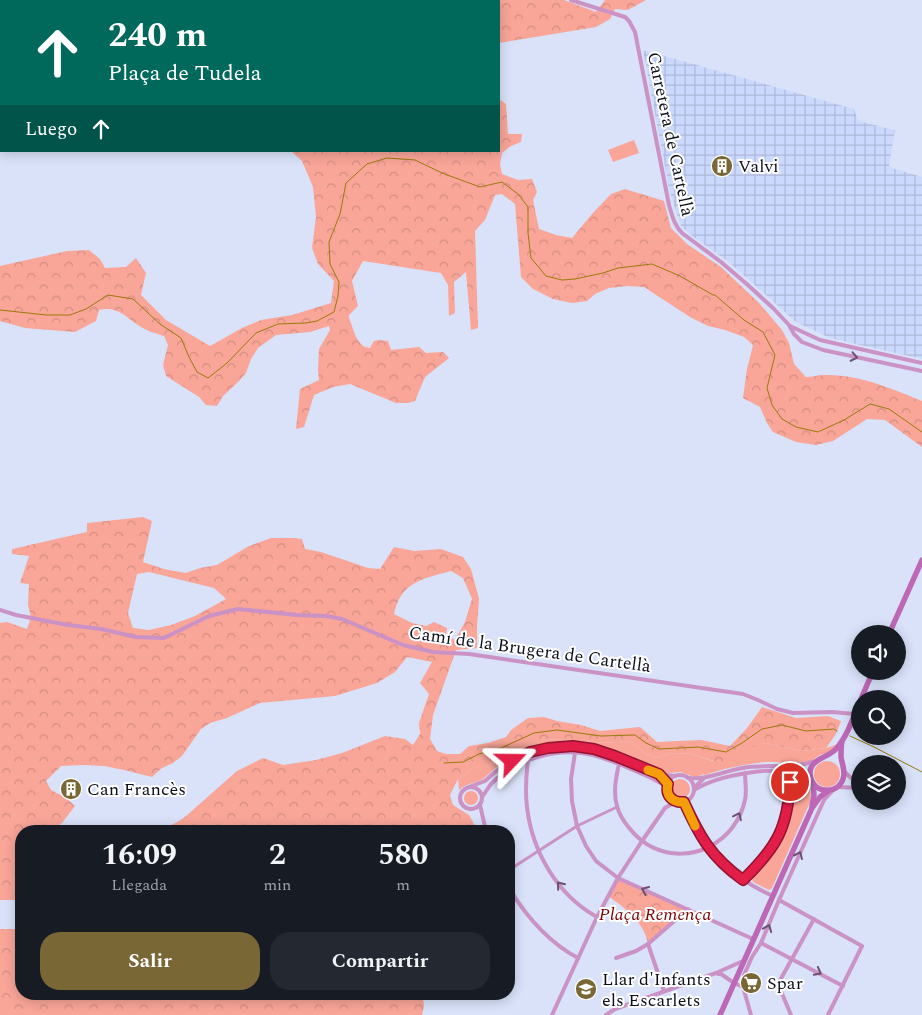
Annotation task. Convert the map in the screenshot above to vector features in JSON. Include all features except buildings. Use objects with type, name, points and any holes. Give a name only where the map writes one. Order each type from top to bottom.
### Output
[{"type":"main road","points":[[893,625],[922,560]]},
{"type":"main road","points":[[827,757],[842,741],[851,721]]},
{"type":"main road","points":[[812,808],[820,797],[843,780],[842,741]]},
{"type":"main road","points":[[720,1015],[812,808],[814,800],[813,765],[819,759],[827,757],[836,758],[843,768]]},
{"type":"main road","points":[[812,779],[820,789],[833,789]]},
{"type":"street","name":"Carretera de Cartellà","points":[[571,0],[625,17],[635,32],[668,205],[677,228],[721,262],[773,308],[802,342]]},
{"type":"street","name":"Carretera de Cartellà","points":[[789,325],[826,342],[922,363]]},
{"type":"street","points":[[806,334],[802,338],[802,342],[829,351],[922,372]]},
{"type":"street","name":"Camí de la Brugera de Cartellà","points":[[0,610],[16,615],[101,628],[136,637],[164,638],[209,616],[238,609],[326,616],[342,619],[403,645],[433,652],[470,654],[743,694],[777,709],[793,713],[851,714]]},
{"type":"street","points":[[480,804],[477,807],[468,808],[464,806],[461,802],[461,794],[464,790],[485,781],[512,761],[530,752],[573,746],[594,749],[659,774],[682,775],[692,782],[694,789]]},
{"type":"street","points":[[482,796],[491,784],[515,766],[542,755],[559,753],[592,755],[619,764],[667,785]]},
{"type":"street","points":[[576,753],[571,779],[572,801],[577,826],[586,846],[596,861],[618,878],[753,939]]},
{"type":"street","points":[[528,760],[526,805],[530,828],[538,851],[549,871],[570,897],[596,917]]},
{"type":"street","points":[[688,778],[704,778],[747,767],[790,766],[816,761]]},
{"type":"street","points":[[619,764],[615,790],[617,806],[623,820],[642,841],[658,850],[677,854],[709,848],[726,835],[738,820],[745,800],[745,774]]},
{"type":"street","points":[[790,766],[812,779]]},
{"type":"street","points":[[843,768],[851,778]]},
{"type":"street","points":[[694,789],[712,782],[766,771],[803,774],[812,779]]},
{"type":"street","points":[[743,880],[759,865],[775,843],[779,834],[790,796],[791,772]]},
{"type":"street","points":[[552,1015],[596,917],[618,878],[665,808],[668,799],[667,785],[659,774]]},
{"type":"street","points":[[667,785],[675,776]]},
{"type":"street","points":[[665,808],[675,802],[684,802],[691,798],[694,789],[704,778]]},
{"type":"street","points":[[485,781],[480,804],[485,825]]},
{"type":"street","points":[[469,787],[475,787],[482,796]]},
{"type":"street","points":[[751,1015],[742,987],[744,975],[761,943],[824,800],[833,789],[851,788]]},
{"type":"street","points":[[668,794],[675,802]]},
{"type":"street","points":[[684,802],[695,827],[716,857],[743,880],[773,896]]},
{"type":"street","points":[[515,866],[577,826],[617,806]]},
{"type":"street","points":[[515,898],[522,909],[539,928],[564,950],[578,958]]},
{"type":"street","points":[[779,900],[862,946],[828,1015]]},
{"type":"street","points":[[616,958],[636,951],[648,944],[688,909]]},
{"type":"street","points":[[791,1015],[778,984],[814,919]]},
{"type":"street","points":[[761,943],[843,986]]},
{"type":"street","points":[[648,944],[664,991]]},
{"type":"street","points":[[606,1015],[615,1009],[744,961]]},
{"type":"street","points":[[716,973],[742,987]]},
{"type":"shaded area","points":[[643,50],[854,109],[858,121],[895,130],[889,167],[922,177],[922,359],[830,338],[796,322],[730,263],[681,226],[670,193]]},
{"type":"green space","points":[[500,0],[564,0],[596,12],[605,0],[646,0],[628,10],[615,9],[610,19],[596,27],[500,43]]},
{"type":"green space","points":[[500,100],[506,104],[508,134],[522,134],[521,142],[511,146],[502,153],[500,164],[502,174],[518,180],[532,179],[537,192],[533,200],[539,229],[572,238],[611,194],[625,189],[664,201],[671,228],[687,244],[721,267],[759,303],[782,330],[789,343],[794,364],[806,377],[838,375],[850,377],[875,383],[922,401],[922,447],[885,420],[867,419],[833,441],[816,445],[796,442],[773,432],[760,407],[743,398],[753,345],[744,337],[708,326],[690,317],[644,287],[609,288],[595,294],[587,301],[572,303],[553,299],[533,289],[521,277],[515,204],[502,194],[495,195],[485,220],[475,231],[478,328],[471,330],[466,272],[454,282],[455,313],[449,316],[448,285],[441,273],[363,261],[352,281],[358,306],[349,315],[349,318],[356,337],[365,347],[370,348],[374,341],[388,341],[391,350],[419,347],[426,353],[443,352],[449,358],[425,377],[415,401],[408,403],[396,403],[350,384],[333,387],[314,395],[304,427],[296,429],[300,389],[319,380],[319,349],[330,330],[329,326],[310,332],[276,335],[258,348],[251,359],[246,373],[223,396],[217,406],[206,405],[199,397],[166,376],[163,365],[168,345],[164,336],[144,329],[124,315],[111,309],[99,310],[96,321],[75,332],[25,328],[0,321],[0,266],[67,251],[89,250],[100,259],[105,268],[126,267],[136,258],[146,273],[141,295],[166,320],[210,346],[242,328],[261,320],[292,315],[331,303],[334,281],[318,264],[312,248],[316,217],[313,187],[302,161],[292,152],[500,152]]},
{"type":"green space","points":[[634,140],[639,153],[613,162],[608,150]]},
{"type":"green space","points":[[143,517],[152,521],[143,562],[164,569],[186,573],[217,565],[249,546],[271,538],[302,539],[305,549],[321,552],[368,568],[380,569],[394,547],[414,551],[441,549],[463,557],[471,569],[479,599],[477,648],[456,650],[433,715],[430,739],[437,751],[446,754],[460,754],[469,746],[488,743],[506,737],[511,730],[528,718],[544,717],[600,731],[640,727],[657,742],[701,740],[730,746],[747,728],[762,707],[796,718],[828,716],[841,721],[836,734],[826,748],[801,751],[766,743],[755,746],[724,764],[691,754],[673,753],[655,758],[643,752],[631,741],[604,743],[560,739],[538,740],[485,767],[474,767],[458,779],[450,795],[453,805],[469,815],[475,825],[171,825],[180,821],[237,771],[263,758],[283,765],[316,760],[342,753],[385,736],[405,739],[413,745],[420,734],[419,723],[429,694],[420,683],[432,662],[407,657],[395,672],[377,683],[335,696],[260,703],[227,718],[210,723],[201,729],[182,756],[162,768],[152,777],[104,766],[61,766],[46,781],[51,790],[66,798],[75,806],[59,825],[15,825],[15,900],[0,900],[0,623],[7,622],[27,629],[31,617],[28,605],[29,584],[20,583],[29,556],[12,554],[12,549],[87,532],[87,523]],"holes":[[[451,571],[463,578],[472,599],[465,622],[455,640],[446,635],[447,628],[434,622],[426,626],[412,623],[394,614],[402,594],[415,583]],[[149,572],[214,588],[226,599],[195,616],[171,625],[149,630],[133,628],[128,613],[137,574]]]},
{"type":"green space","points":[[560,739],[604,743],[631,741],[643,752],[655,758],[673,753],[691,754],[713,761],[735,759],[755,745],[766,743],[801,751],[826,748],[838,744],[829,753],[820,755],[811,761],[750,764],[694,777],[681,772],[668,773],[659,771],[620,755],[584,745],[566,743],[547,745],[528,750],[507,760],[483,779],[459,790],[458,779],[474,767],[485,767],[538,740]]},
{"type":"green space","points":[[827,761],[836,765],[840,774],[836,783],[827,787],[818,783],[814,774],[818,765]]},
{"type":"green space","points":[[796,776],[807,782],[810,802],[772,888],[769,890],[753,882],[752,878],[770,858],[786,830],[793,800],[794,778]]},
{"type":"green space","points":[[676,779],[684,779],[690,785],[690,793],[684,799],[676,799],[670,793],[670,785]]},
{"type":"green space","points":[[468,791],[474,791],[478,798],[474,805],[468,805],[464,801],[464,795]]},
{"type":"green space","name":"Plaça Remença","points":[[618,878],[688,909],[648,944],[639,923],[608,896]]},
{"type":"green space","points":[[0,929],[15,929],[15,1000],[423,1000],[424,1002],[422,1015],[0,1015]]},
{"type":"waterway","points":[[0,310],[46,315],[70,315],[86,309],[108,295],[133,299],[160,324],[181,338],[197,372],[208,378],[227,363],[256,333],[278,324],[317,321],[334,312],[339,282],[330,264],[329,242],[340,214],[346,183],[367,164],[387,158],[415,160],[442,173],[480,187],[502,182],[518,194],[528,207],[528,233],[531,258],[546,276],[562,280],[575,279],[618,268],[652,264],[680,276],[715,295],[744,320],[763,332],[775,355],[767,388],[772,405],[782,419],[796,427],[818,432],[844,420],[870,404],[889,409],[922,432]]},
{"type":"waterway","points":[[444,763],[463,762],[534,733],[557,730],[601,736],[635,735],[659,749],[698,747],[726,752],[762,729],[782,725],[806,731],[834,729],[837,731]]},
{"type":"waterway","points":[[850,736],[922,772]]},
{"type":"slow traffic","points":[[648,770],[659,774],[668,784],[667,792],[671,799],[677,802],[684,802],[695,826]]},
{"type":"place","name":"Valvi","points":[[722,166]]},
{"type":"place","name":"Can Francès","points":[[71,789]]},
{"type":"place","name":"Spar","points":[[751,983]]},
{"type":"place","name":"Llar d'Infants els Escarlets","points":[[586,989]]},
{"type":"route","points":[[512,761],[530,752],[573,746],[594,749],[659,774],[668,784],[667,792],[670,798],[677,802],[684,802],[695,827],[716,857],[743,880],[759,865],[775,843],[787,811],[790,782]]}]
